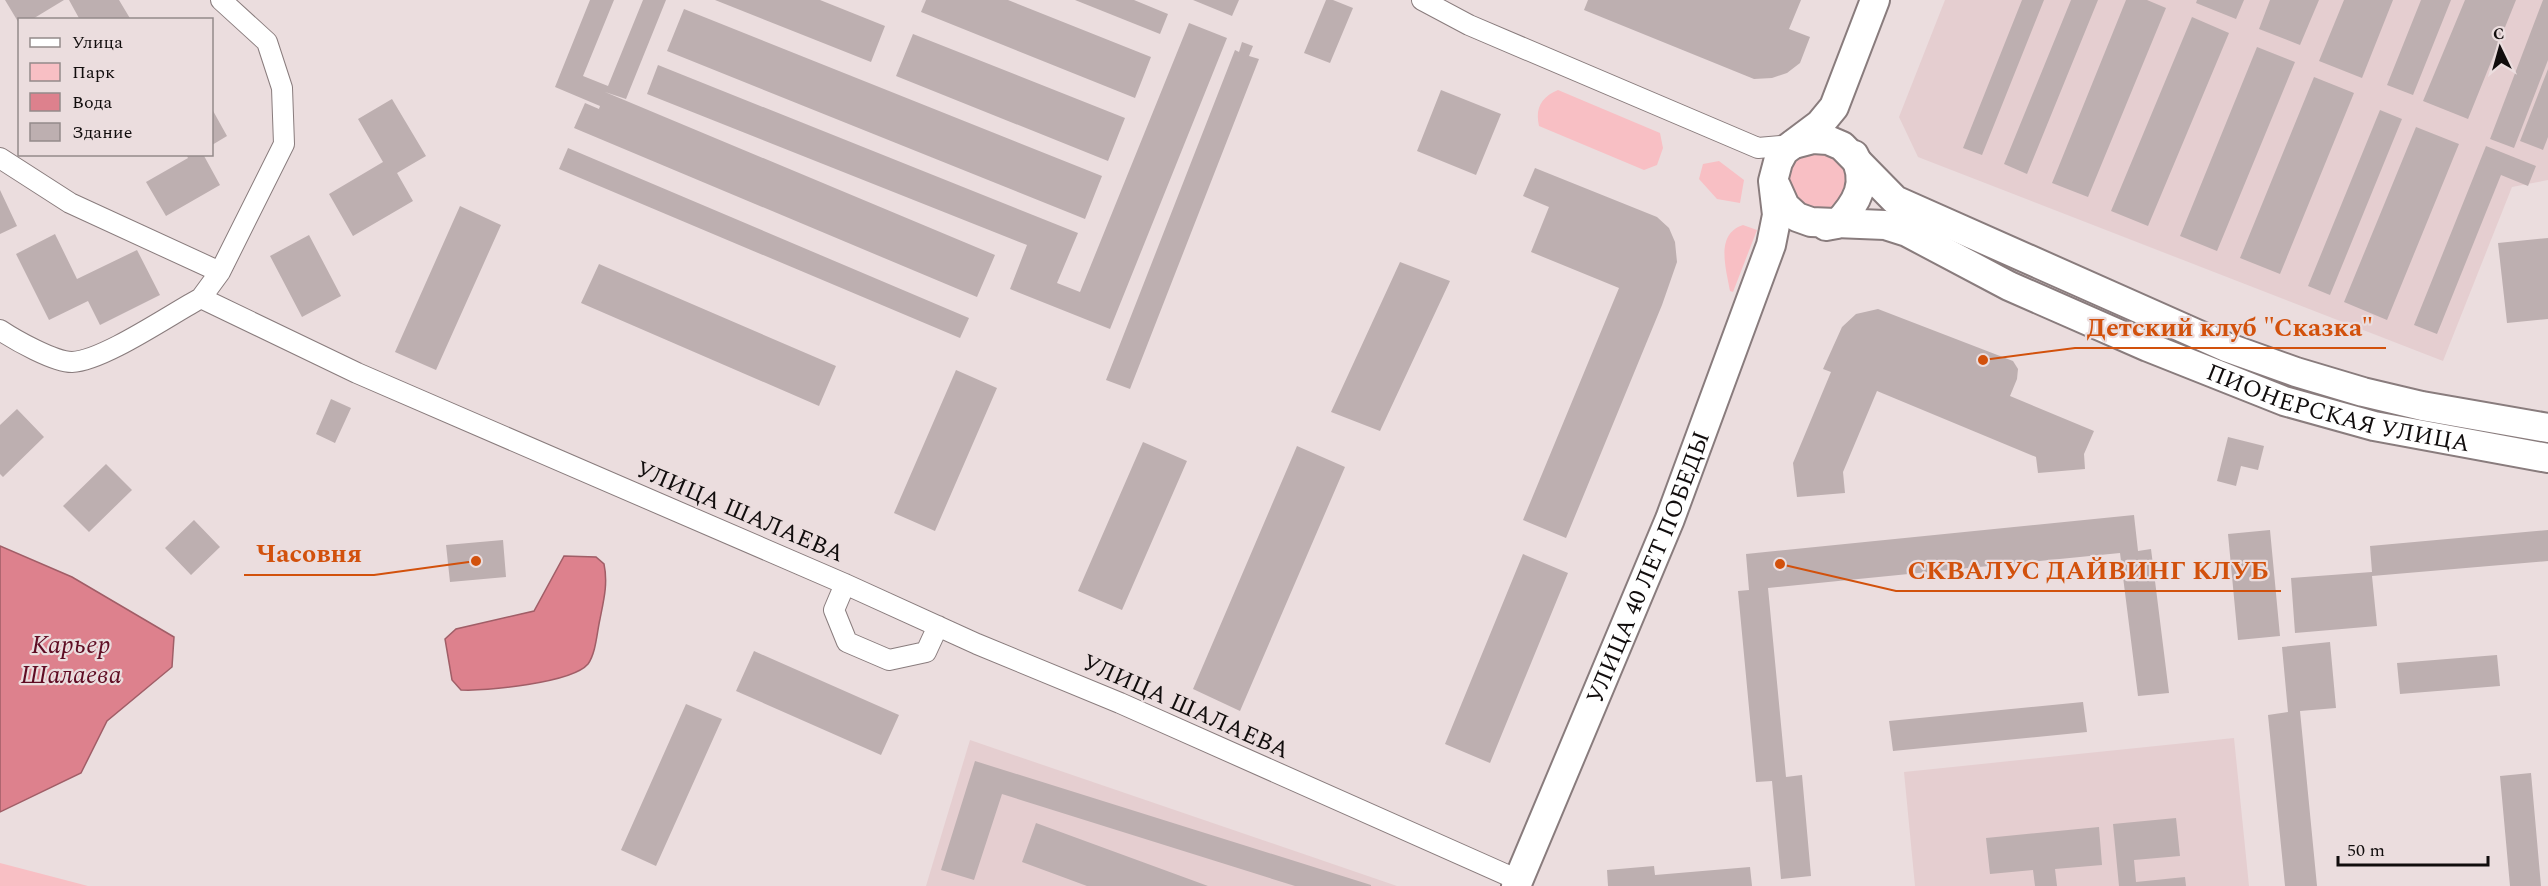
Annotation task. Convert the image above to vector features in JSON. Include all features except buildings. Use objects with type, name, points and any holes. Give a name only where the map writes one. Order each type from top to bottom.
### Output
[{"type":"main road","points":[[1837,224],[1811,222],[1797,217],[1785,206],[1773,181],[1778,162],[1784,151],[1820,124],[1833,107],[1875,0]]},
{"type":"main road","points":[[1771,245],[1817,228],[1837,224],[1859,196],[1862,181],[1858,162],[1833,107]]},
{"type":"main road","points":[[1792,145],[1813,139],[1828,140],[1842,146],[1858,162]]},
{"type":"main road","name":"ПИОНЕРСКАЯ УЛИЦА","points":[[1858,162],[1895,200],[2226,347],[2296,372],[2382,397],[2548,428]]},
{"type":"main road","name":"УЛИЦА 40 ЛЕТ ПОБЕДЫ","points":[[1517,883],[1670,519],[1771,245],[1777,215],[1773,181]]},
{"type":"main road","name":"ПИОНЕРСКАЯ УЛИЦА","points":[[1837,224],[1884,225],[1907,232],[2009,286],[2148,347],[2284,401],[2374,426],[2548,458]]},
{"type":"street","points":[[0,330],[27,346],[71,362],[98,356],[201,298],[220,272],[284,144],[282,88],[267,42],[221,0]]},
{"type":"street","points":[[1422,0],[1469,25],[1758,148],[1792,145]]},
{"type":"street","points":[[1758,148],[1773,181]]},
{"type":"street","points":[[0,158],[70,203],[220,272]]},
{"type":"street","name":"УЛИЦА ШАЛАЕВА","points":[[201,298],[366,377],[1120,703],[1517,883]]},
{"type":"street","points":[[845,584],[834,610],[847,642],[889,660],[926,652],[938,626]]},
{"type":"shaded area","points":[[1945,0],[2548,0],[2548,180],[2512,187],[2443,361],[1918,157],[1899,117]]},
{"type":"shaded area","points":[[2234,738],[2249,886],[1915,886],[1904,772]]},
{"type":"shaded area","points":[[970,740],[1397,886],[926,886]]},
{"type":"green space","points":[[1558,90],[1660,133],[1663,148],[1657,165],[1644,170],[1539,126],[1538,114],[1543,100]]},
{"type":"green space","points":[[1833,152],[1852,177],[1833,213],[1791,203],[1787,170],[1802,153]]},
{"type":"green space","points":[[1719,161],[1744,180],[1740,203],[1717,199],[1699,179],[1703,164]]},
{"type":"green space","points":[[1743,225],[1757,230],[1733,292],[1730,291],[1724,253],[1729,236],[1734,229]]},
{"type":"green space","points":[[0,863],[88,886],[0,886]]},
{"type":"water","name":"Карьер Шалаева","points":[[0,546],[72,577],[174,637],[172,667],[107,721],[81,773],[0,812]]},
{"type":"water","points":[[564,556],[596,557],[604,564],[606,578],[604,598],[595,648],[588,664],[579,671],[547,681],[489,689],[461,690],[452,680],[445,639],[456,629],[534,611]]},
{"type":"place","name":"Детский клуб \"Сказка\"","points":[[1983,360]]},
{"type":"place","name":"Часовня","points":[[476,561]]},
{"type":"place","name":"СКВАЛУС ДАЙВИНГ КЛУБ","points":[[1780,564]]}]
